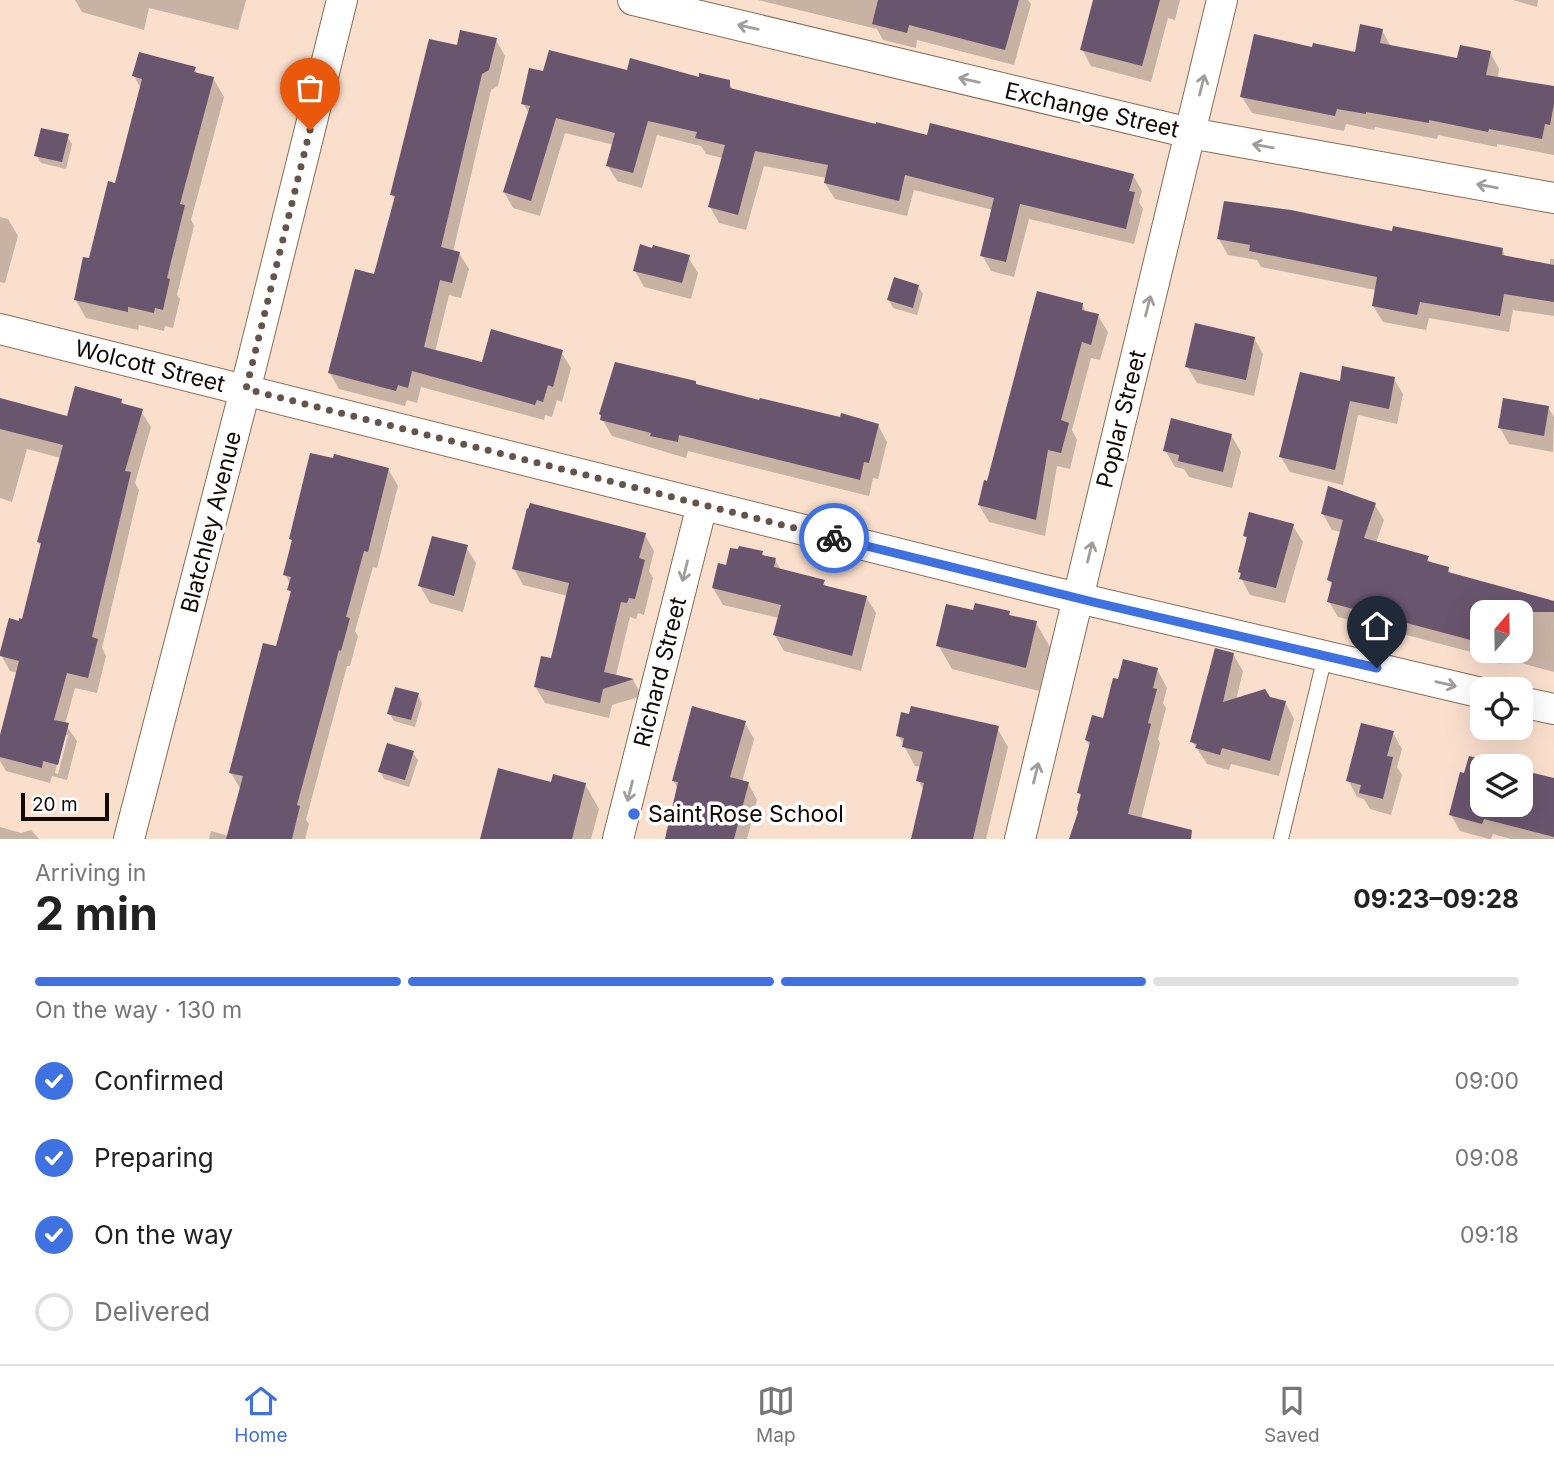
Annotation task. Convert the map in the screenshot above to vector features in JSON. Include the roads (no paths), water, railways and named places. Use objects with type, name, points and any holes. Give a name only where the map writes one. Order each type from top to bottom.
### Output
[{"type":"street","name":"Blatchley Avenue","points":[[129,839],[246,389],[342,0]]},
{"type":"street","name":"Exchange Street","points":[[634,0],[1190,133],[1554,198]]},
{"type":"street","name":"Poplar Street","points":[[1020,839],[1223,0]]},
{"type":"street","name":"Wolcott Street","points":[[0,329],[1078,599],[1470,690]]},
{"type":"street","name":"Richard Street","points":[[618,839],[702,505]]},
{"type":"street","points":[[1533,705],[1554,709]]},
{"type":"lane","points":[[1280,839],[1325,656]]},
{"type":"place","name":"Saint Rose School","points":[[634,814]]}]
